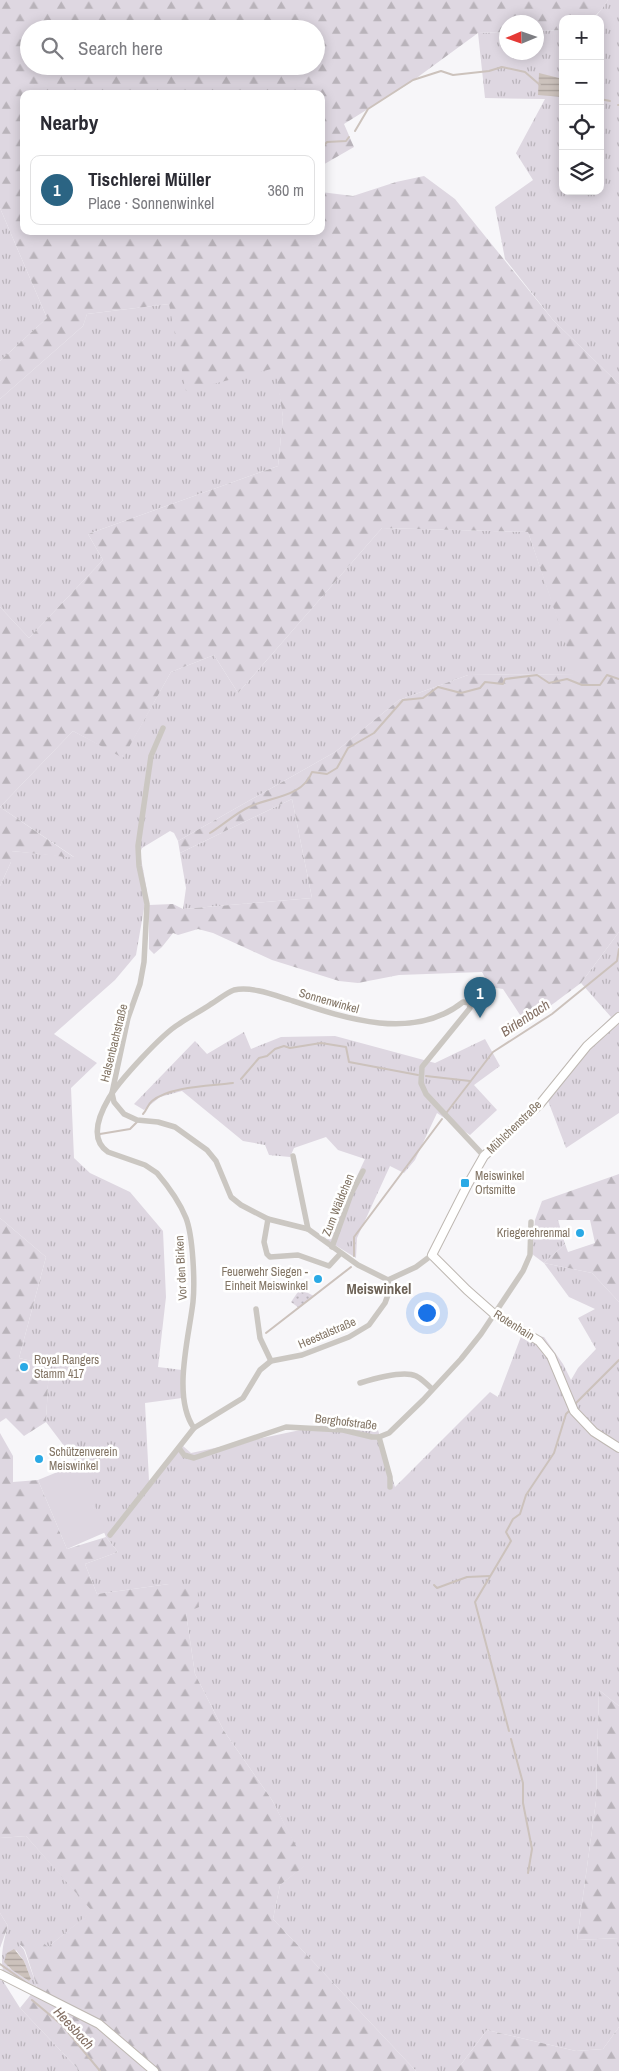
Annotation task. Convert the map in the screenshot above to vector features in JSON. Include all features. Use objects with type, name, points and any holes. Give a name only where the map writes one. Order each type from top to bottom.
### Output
[{"type":"street","name":"Halsenbachstraße","points":[[163,728],[151,756],[138,846],[139,866],[146,896],[144,962],[140,984],[128,1018],[112,1093],[114,1102],[124,1114],[137,1120],[158,1122],[175,1127],[207,1150],[216,1161],[231,1197],[241,1205],[268,1219],[308,1229],[358,1266],[388,1280]]},
{"type":"street","name":"Sonnenwinkel","points":[[112,1093],[148,1053],[177,1025],[234,990],[275,995],[349,1019],[405,1024],[427,1020],[453,1010],[466,1002],[470,1004],[470,1008],[422,1067],[421,1083],[426,1094],[484,1156]]},
{"type":"street","name":"Mühlchenstraße","points":[[432,1255],[484,1156],[540,1104],[587,1046],[619,1017]]},
{"type":"street","name":"Vor den Birken","points":[[112,1093],[104,1106],[97,1129],[102,1148],[152,1168],[182,1210],[188,1226],[192,1256],[193,1299],[183,1380],[183,1397],[187,1417],[194,1428]]},
{"type":"street","points":[[293,1156],[308,1229]]},
{"type":"street","name":"Zum Wäldchen","points":[[332,1248],[351,1194],[363,1171]]},
{"type":"street","points":[[268,1219],[264,1242],[267,1254],[270,1257],[298,1255],[329,1266],[340,1254]]},
{"type":"street","name":"Berghofstraße","points":[[178,1448],[184,1455],[194,1458],[286,1427],[343,1430],[380,1438],[389,1434],[461,1359],[481,1334],[493,1313],[524,1270],[530,1254],[531,1222]]},
{"type":"street","points":[[388,1280],[416,1267],[432,1255]]},
{"type":"street","name":"Rotenhain","points":[[432,1255],[493,1313],[539,1341],[551,1356],[574,1410],[594,1432],[619,1448]]},
{"type":"street","name":"Heestalstraße","points":[[271,1361],[302,1355],[362,1330],[369,1325],[384,1304],[389,1292],[388,1280]]},
{"type":"street","points":[[110,1535],[194,1428],[243,1398],[260,1370],[271,1361],[260,1338],[256,1309]]},
{"type":"street","points":[[360,1383],[380,1378],[411,1375],[417,1376],[432,1389]]},
{"type":"street","points":[[380,1438],[390,1477],[390,1487]]},
{"type":"street","points":[[0,1974],[15,1988],[29,1994],[46,1997],[99,2024],[154,2071]]},
{"type":"green space","points":[[0,0],[608,0],[596,15],[559,15],[559,30],[544,31],[544,15],[499,15],[499,32],[478,33],[411,82],[344,124],[354,147],[325,164],[325,90],[20,90],[20,235],[325,235],[325,192],[353,196],[396,182],[424,176],[455,199],[553,320],[619,384],[619,932],[581,983],[526,1024],[503,989],[490,987],[482,972],[399,975],[358,983],[339,981],[272,960],[213,933],[198,929],[178,935],[173,933],[154,954],[149,949],[149,905],[173,904],[183,909],[312,898],[292,799],[180,853],[178,841],[335,752],[399,700],[468,675],[576,674],[528,532],[382,528],[238,693],[214,655],[171,672],[123,758],[73,731],[0,807],[0,607],[29,638],[103,560],[88,534],[278,466],[283,417],[275,368],[186,391],[169,304],[87,314],[83,326],[0,399],[0,361],[47,318],[0,208]]},
{"type":"green space","points":[[608,0],[619,0],[619,384],[553,320],[505,259],[495,207],[533,180],[516,153],[545,99],[485,98],[478,33],[499,32],[499,60],[544,60],[544,31],[559,30],[559,195],[604,195],[604,15],[597,15]]},
{"type":"green space","points":[[0,208],[47,318],[0,361]]},
{"type":"green space","points":[[169,304],[276,367],[283,417],[278,466],[88,534],[103,560],[29,638],[0,607],[0,399],[83,326],[87,314]]},
{"type":"green space","points":[[382,528],[528,532],[577,674],[468,675],[399,700],[335,752],[178,841],[174,833],[170,831],[142,848],[140,853],[147,891],[136,955],[115,980],[54,1034],[97,1063],[71,1088],[74,1158],[90,1173],[130,1192],[163,1231],[166,1297],[158,1367],[182,1370],[182,1398],[145,1403],[149,1481],[183,1446],[191,1453],[329,1424],[378,1430],[395,1487],[490,1392],[498,1397],[522,1334],[544,1337],[563,1364],[571,1380],[578,1368],[596,1349],[578,1318],[595,1309],[569,1297],[544,1263],[592,1273],[619,1302],[619,1706],[599,1690],[596,1801],[577,1940],[619,1938],[619,2027],[603,2049],[576,2051],[487,2030],[456,2071],[416,2071],[273,1919],[280,1885],[305,1865],[272,1800],[224,1731],[195,1674],[186,1613],[169,1584],[97,1594],[85,1564],[118,1552],[106,1537],[74,1459],[46,1422],[49,1365],[19,1358],[46,1257],[0,1218],[0,886],[11,862],[11,851],[74,857],[0,807],[73,731],[123,757],[171,672],[214,655],[238,693]]},
{"type":"green space","points":[[292,799],[312,898],[183,909],[186,888],[180,853]]},
{"type":"green space","points":[[0,807],[75,858],[12,851],[11,862],[0,886]]},
{"type":"green space","points":[[619,932],[619,1113],[566,1148],[545,1093],[573,1055],[611,1017],[581,983]]},
{"type":"green space","points":[[244,1032],[251,1049],[281,1037],[335,1036],[435,1063],[485,1039],[500,1066],[474,1085],[497,1110],[470,1135],[437,1113],[415,1160],[404,1173],[390,1166],[357,1238],[356,1258],[327,1240],[365,1159],[338,1150],[326,1137],[294,1148],[290,1157],[269,1155],[265,1145],[243,1141],[182,1091],[160,1097],[144,1110],[134,1104],[195,1041],[207,1054]]},
{"type":"green space","points":[[619,1174],[619,1302],[592,1273],[544,1263],[565,1244],[568,1252],[595,1243],[590,1220],[535,1220],[542,1201]]},
{"type":"green space","points":[[0,1218],[46,1257],[19,1358],[49,1365],[46,1422],[24,1436],[6,1418],[0,1422]]},
{"type":"green space","points":[[535,1220],[558,1220],[565,1244],[544,1263],[532,1254]]},
{"type":"green space","points":[[302,1286],[308,1293],[314,1296],[299,1308],[291,1302]]},
{"type":"green space","points":[[0,1433],[13,1456],[13,1482],[38,1480],[67,1549],[106,1537],[118,1552],[85,1564],[97,1594],[169,1584],[197,1585],[199,1607],[186,1613],[195,1674],[224,1731],[272,1800],[306,1865],[280,1885],[273,1919],[416,2071],[80,2071],[20,2008],[37,1987],[25,1950],[20,1944],[34,1935],[48,1947],[92,1911],[26,1836],[0,1838]]},
{"type":"green space","points":[[77,1464],[106,1532],[67,1549],[38,1480]]},
{"type":"green space","points":[[599,1690],[619,1706],[619,1938],[577,1940],[596,1801]]},
{"type":"green space","points":[[26,1836],[93,1911],[48,1947],[20,1945],[24,1950],[37,1987],[3,1970],[2,1953],[8,1926],[0,1913],[0,1838]],"holes":[[[16,1950],[24,1961],[31,1979],[29,1981],[8,1967]]]},
{"type":"green space","points":[[0,1913],[8,1926],[0,1948]]},
{"type":"green space","points":[[0,1980],[3,1981],[20,2008],[80,2071],[0,2071]]},
{"type":"green space","points":[[619,2027],[619,2071],[456,2071],[487,2030],[576,2051],[603,2049]]},
{"type":"shaded area","points":[[539,73],[559,78],[559,97],[538,95]]},
{"type":"shaded area","points":[[14,1949],[24,1961],[31,1979],[29,1981],[12,1970],[4,1962],[7,1953]]},
{"type":"waterway","points":[[355,131],[368,109],[413,80],[441,71],[453,75],[489,71],[502,67],[525,72],[540,85]]},
{"type":"waterway","points":[[604,100],[610,101]]},
{"type":"waterway","points":[[325,144],[327,142],[346,141],[349,137]]},
{"type":"waterway","points":[[210,833],[239,812],[301,787],[308,780],[312,772],[327,774],[337,768],[348,748],[374,733],[403,700],[423,698],[438,687],[461,693],[480,688],[485,682],[503,684],[505,679],[537,675],[549,683],[567,679],[582,685],[600,685],[607,675],[619,679]]},
{"type":"waterway","name":"Birlenbach","points":[[447,1112],[493,1052],[552,1014],[617,961],[619,949]]},
{"type":"waterway","points":[[241,1079],[259,1058],[267,1056],[275,1049],[284,1046],[290,1048],[321,1043],[346,1047],[349,1062],[418,1075]]},
{"type":"waterway","points":[[426,1076],[470,1081]]},
{"type":"waterway","points":[[143,1114],[152,1101],[169,1092],[191,1087],[233,1083]]},
{"type":"waterway","name":"Birlenbach","points":[[354,1256],[354,1237],[442,1119]]},
{"type":"waterway","points":[[100,1134],[130,1129],[137,1122]]},
{"type":"waterway","name":"Birlenbach","points":[[266,1333],[351,1267]]},
{"type":"waterway","points":[[576,1403],[619,1360]]},
{"type":"waterway","points":[[509,1731],[475,1602],[511,1541],[506,1532],[513,1519],[520,1514],[526,1495],[554,1453],[566,1414],[569,1411]]},
{"type":"waterway","points":[[434,1585],[437,1588],[467,1577],[490,1576]]},
{"type":"waterway","points":[[511,1739],[523,1783],[523,1803],[532,1849],[528,1873]]},
{"type":"waterway","name":"Heesbach","points":[[0,1964],[28,1984]]},
{"type":"waterway","name":"Heesbach","points":[[32,2000],[62,2025],[100,2071]]},
{"type":"place","name":"Tischlerei Müller","points":[[480,1018]]},
{"type":"place","name":"Meiswinkel Ortsmitte","points":[[465,1183]]},
{"type":"place","name":"Kriegerehrenmal","points":[[580,1233]]},
{"type":"place","name":"Feuerwehr Siegen - Einheit Meiswinkel","points":[[318,1279]]},
{"type":"place","name":"Royal Rangers Stamm 417","points":[[24,1367]]},
{"type":"place","name":"Schützenverein Meiswinkel","points":[[39,1459]]},
{"type":"district","name":"Meiswinkel","points":[[379,1289]]}]
